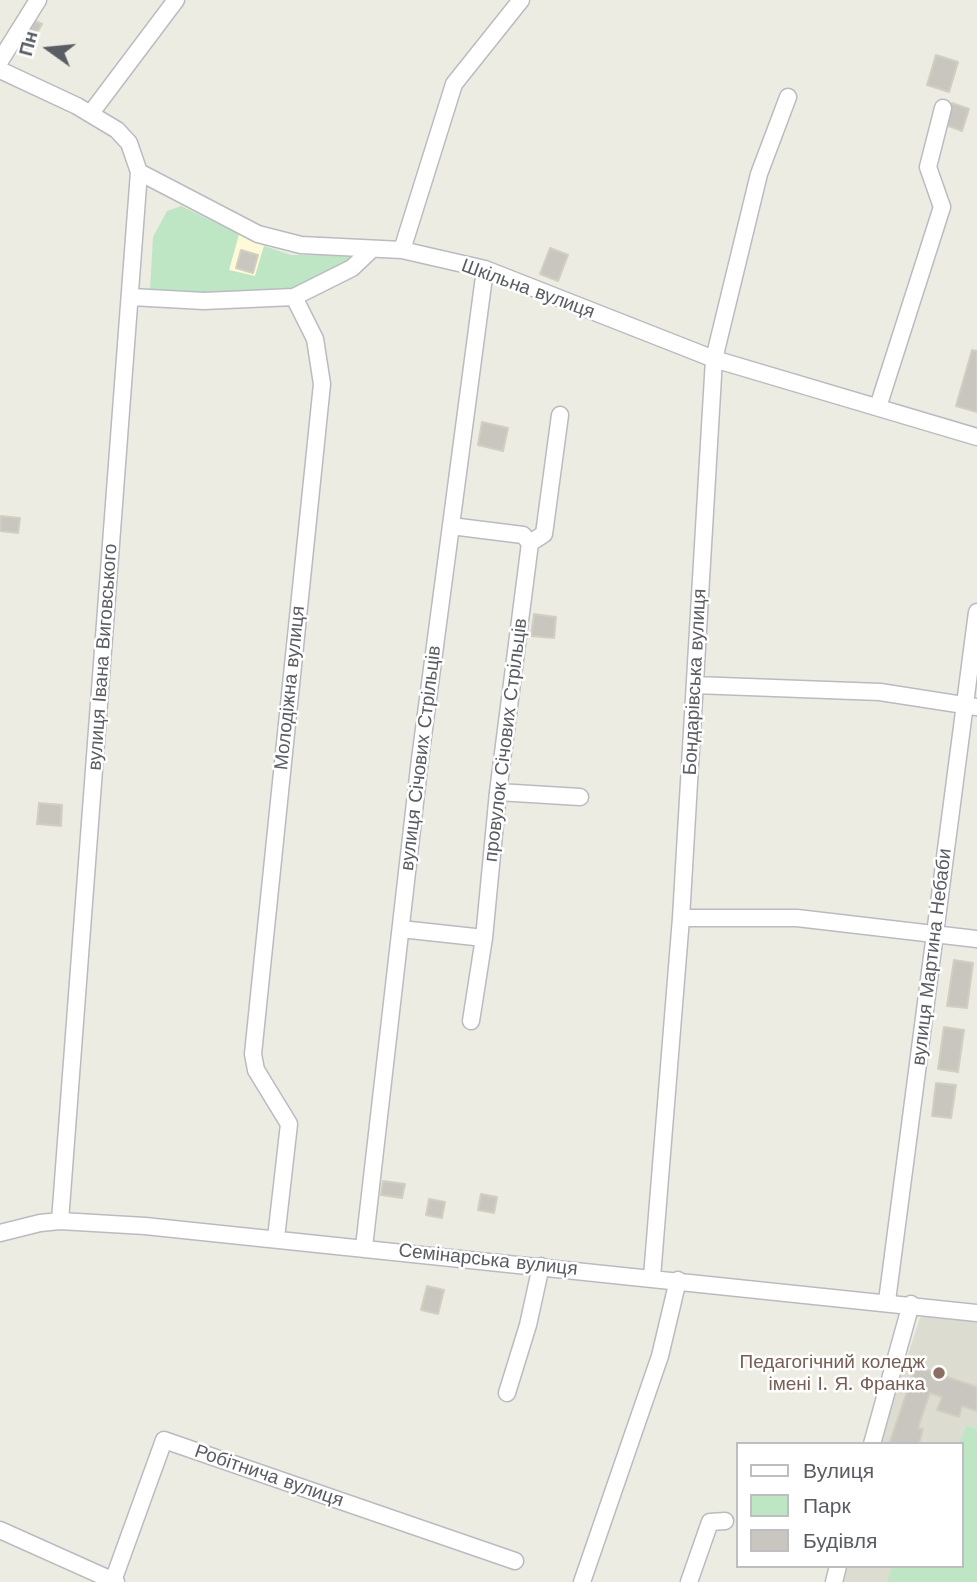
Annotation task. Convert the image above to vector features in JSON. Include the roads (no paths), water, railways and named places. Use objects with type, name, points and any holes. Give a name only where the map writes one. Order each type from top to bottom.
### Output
[{"type":"street","points":[[0,61],[38,0]]},
{"type":"street","points":[[91,113],[176,0]]},
{"type":"street","points":[[402,250],[454,84],[521,0]]},
{"type":"street","name":"вулиця Івана Виговського","points":[[0,70],[91,113],[117,130],[129,143],[139,172],[60,1221]]},
{"type":"street","name":"Бондарівська вулиця","points":[[652,1277],[681,918],[714,359],[759,174],[788,97]]},
{"type":"street","points":[[878,407],[942,207],[928,167],[943,108]]},
{"type":"street","name":"Шкільна вулиця","points":[[139,172],[258,233],[301,245],[402,250],[485,269],[714,359],[977,437]]},
{"type":"street","points":[[131,296],[204,301],[294,297],[352,268],[371,250]]},
{"type":"street","name":"вулиця Січових Стрільців","points":[[364,1247],[401,929],[485,269]]},
{"type":"street","name":"Молодіжна вулиця","points":[[276,1238],[289,1124],[265,1087],[253,1054],[321,384],[316,338],[294,297]]},
{"type":"street","name":"провулок Січових Стрільців","points":[[471,1021],[484,938],[498,792],[530,543],[544,534],[560,415]]},
{"type":"street","points":[[451,526],[523,535],[530,543]]},
{"type":"street","name":"вулиця Мартина Небаби","points":[[887,1301],[935,935],[971,707],[977,612]]},
{"type":"street","points":[[695,685],[880,692],[971,707]]},
{"type":"street","points":[[498,792],[580,797]]},
{"type":"street","points":[[681,918],[797,918],[977,939]]},
{"type":"street","points":[[401,929],[484,938]]},
{"type":"street","name":"Семінарська вулиця","points":[[0,1233],[60,1221],[276,1238],[887,1301],[977,1313]]},
{"type":"street","points":[[507,1392],[528,1325],[541,1266]]},
{"type":"street","points":[[582,1582],[660,1356],[678,1280]]},
{"type":"street","points":[[874,1442],[911,1304]]},
{"type":"street","name":"Робітнича вулиця","points":[[114,1581],[164,1440],[515,1561]]},
{"type":"street","points":[[689,1582],[710,1522],[725,1521]]},
{"type":"street","points":[[0,1530],[114,1581]]},
{"type":"place","name":"Педагогічний коледж імені І. Я. Франка","points":[[939,1373]]}]
